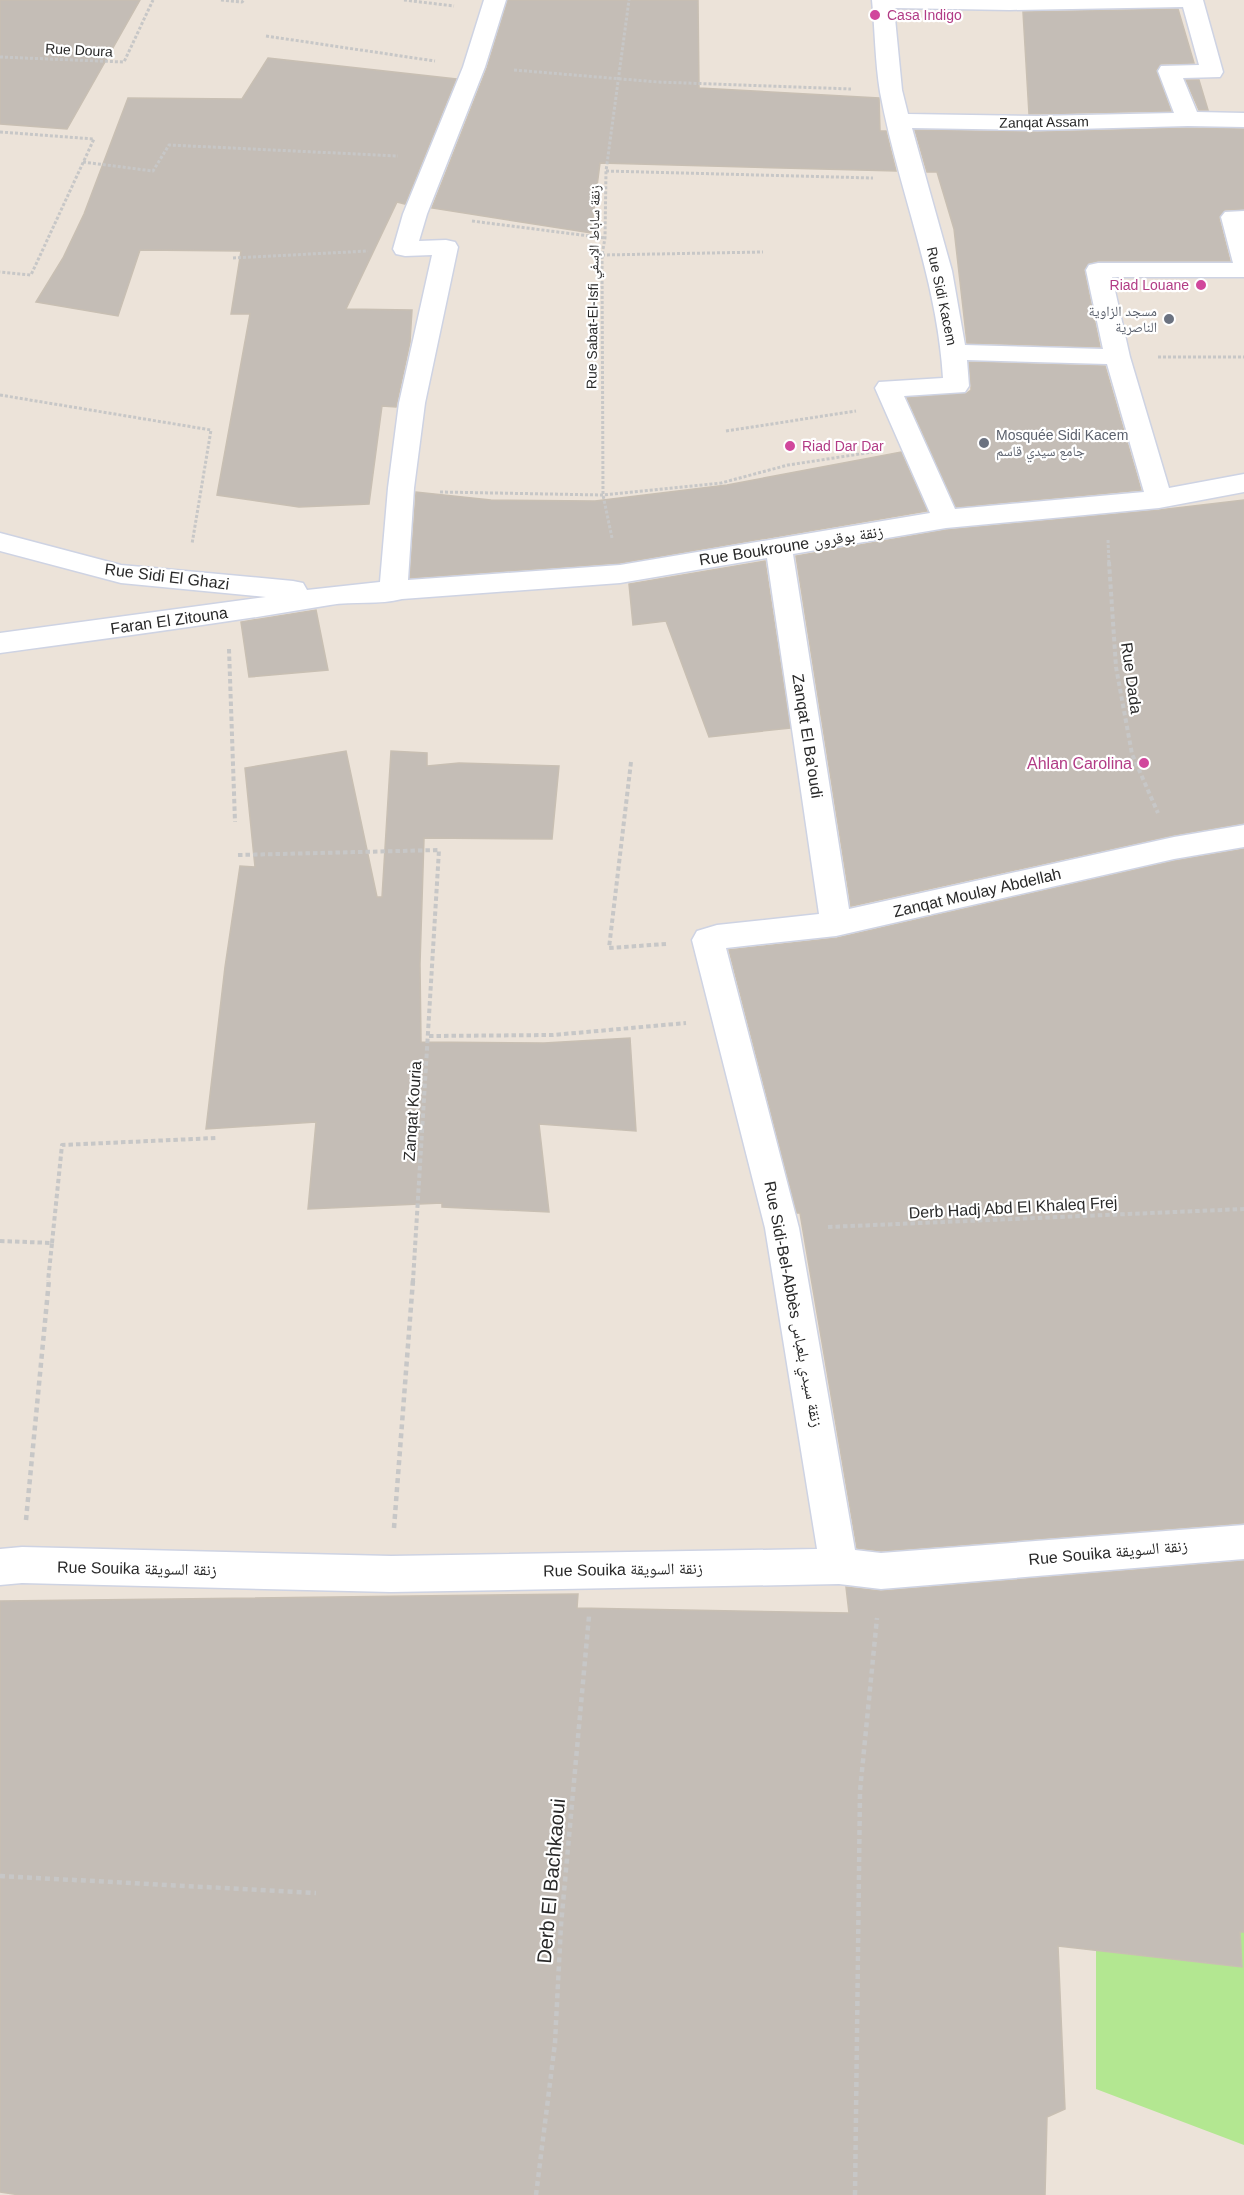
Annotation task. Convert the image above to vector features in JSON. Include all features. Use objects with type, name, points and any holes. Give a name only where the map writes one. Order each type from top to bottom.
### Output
[{"type":"street","points":[[883,1],[1192,0],[1212,72],[1169,71],[1188,119]]},
{"type":"street","name":"Rue Sidi Kacem","points":[[883,1],[891,90],[913,180],[940,271],[954,352],[956,386],[888,388],[894,405]]},
{"type":"street","points":[[393,592],[400,488],[412,403],[446,247],[405,249],[415,214],[474,67],[493,5]]},
{"type":"street","name":"Zanqat Assam","points":[[900,121],[1038,123],[1188,119],[1244,120]]},
{"type":"street","points":[[1244,218],[1233,217],[1244,261]]},
{"type":"street","points":[[1160,499],[1117,357],[1098,270],[1244,270]]},
{"type":"street","points":[[954,352],[1117,357]]},
{"type":"street","points":[[894,405],[946,519]]},
{"type":"street","name":"Rue Boukroune زنقة بوقرون","points":[[337,594],[393,592],[620,574],[946,519],[1160,499],[1244,485]]},
{"type":"street","name":"Rue Sidi El Ghazi","points":[[0,542],[121,574],[337,594]]},
{"type":"street","name":"Zanqat El Ba'oudi","points":[[779,549],[836,924]]},
{"type":"street","name":"Faran El Zitouna","points":[[0,643],[227,613],[337,594]]},
{"type":"street","name":"Zanqat Moulay Abdellah","points":[[708,940],[717,937],[836,924],[1174,848],[1244,836]]},
{"type":"street","name":"Rue Sidi-Bel-Abbès زنقة سيدي بلعباس","points":[[708,940],[782,1228],[839,1566]]},
{"type":"street","name":"Rue Souika زنقة السويقة","points":[[11,1566],[391,1574],[839,1566],[881,1571],[1244,1542]]},
{"type":"path","name":"Rue Doura","points":[[0,57],[124,62],[153,0]]},
{"type":"path","points":[[221,0],[242,2],[244,0]]},
{"type":"path","points":[[404,0],[493,5]]},
{"type":"path","name":"Rue Sabat-El-Isfi زنقة ساباط الإسفي","points":[[620,574],[603,495],[600,354],[606,171],[629,0]]},
{"type":"path","points":[[266,36],[474,67],[658,82],[891,90]]},
{"type":"path","points":[[0,132],[94,139],[31,275],[0,272]]},
{"type":"path","points":[[83,162],[153,171],[169,145],[438,158]]},
{"type":"path","points":[[606,171],[913,180]]},
{"type":"path","points":[[415,214],[605,238]]},
{"type":"path","points":[[233,258],[405,249]]},
{"type":"path","points":[[602,255],[763,252]]},
{"type":"path","points":[[1117,357],[1244,357]]},
{"type":"path","points":[[0,395],[211,430],[186,580]]},
{"type":"path","points":[[726,431],[894,405]]},
{"type":"path","points":[[400,488],[457,494],[603,495],[721,483],[788,465],[912,446]]},
{"type":"path","name":"Rue Dada","points":[[1106,503],[1116,667],[1132,754],[1174,848]]},
{"type":"path","points":[[227,613],[236,822]]},
{"type":"path","points":[[631,762],[609,948],[708,940]]},
{"type":"path","name":"Zanqat Kouria","points":[[238,855],[439,850],[429,1036],[391,1574]]},
{"type":"path","points":[[429,1036],[553,1035],[729,1020]]},
{"type":"path","points":[[11,1566],[52,1244],[62,1145],[216,1138]]},
{"type":"path","name":"Derb Hadj Abd El Khaleq Frej","points":[[782,1228],[1244,1209]]},
{"type":"path","points":[[0,1241],[52,1244]]},
{"type":"path","name":"Derb El Bachkaoui","points":[[536,2195],[555,2043],[561,1925],[593,1569]]},
{"type":"path","points":[[855,2195],[860,1791],[881,1571]]},
{"type":"path","points":[[0,1876],[316,1893]]},
{"type":"green space","points":[[1240,1932],[1244,1932],[1244,2145],[1096,2089],[1096,1950],[1242,1967]]},
{"type":"building","points":[[0,0],[140,0],[67,129],[0,124]]},
{"type":"building","points":[[508,0],[698,0],[699,88],[879,98],[880,131],[886,131],[896,171],[600,163],[591,233],[432,208],[487,68]]},
{"type":"building","points":[[1178,9],[1194,63],[1161,64],[1156,70],[1171,111],[1029,114],[1023,12]]},
{"type":"building","points":[[268,58],[456,79],[405,204],[397,202],[346,309],[412,310],[410,342],[396,407],[382,406],[369,504],[299,507],[217,495],[250,314],[231,314],[241,251],[140,250],[118,316],[36,302],[63,258],[84,214],[128,98],[242,99]]},
{"type":"building","points":[[1186,80],[1199,80],[1208,110],[1199,110]]},
{"type":"building","points":[[1188,128],[1244,129],[1244,209],[1225,210],[1219,218],[1230,261],[1098,261],[1089,263],[1084,270],[1100,347],[967,343],[954,229],[937,172],[927,172],[915,130],[1038,132]]},
{"type":"building","points":[[969,362],[1105,366],[1141,490],[956,507],[907,398],[967,393],[971,390]]},
{"type":"building","points":[[901,452],[927,511],[620,563],[410,578],[416,492],[491,500],[595,501],[727,485]]},
{"type":"building","points":[[1244,500],[1244,823],[1174,835],[851,906],[796,556],[946,530]]},
{"type":"building","points":[[765,561],[790,728],[709,737],[666,621],[633,625],[629,584]]},
{"type":"building","points":[[316,610],[328,670],[249,677],[241,622]]},
{"type":"building","points":[[346,751],[377,897],[382,897],[391,751],[427,753],[427,766],[459,763],[559,766],[552,839],[424,838],[420,964],[421,1042],[544,1043],[630,1038],[636,1131],[539,1124],[549,1212],[442,1207],[442,1203],[308,1209],[316,1122],[206,1129],[225,967],[240,866],[255,867],[245,768]]},
{"type":"building","points":[[1244,849],[1244,1523],[881,1551],[857,1548],[800,1213],[797,1213],[729,950],[837,938],[1174,861]]},
{"type":"building","points":[[1244,1561],[1244,1932],[1240,1932],[1242,1967],[1058,1946],[1065,2109],[1047,2117],[1045,2195],[20,2195],[0,2192],[0,1601],[578,1594],[577,1608],[849,1613],[846,1587],[881,1591]]},
{"type":"place","name":"Casa Indigo","points":[[875,15]]},
{"type":"place","name":"Riad Louane","points":[[1201,285]]},
{"type":"place","name":"مسجد الزاوية الناصرية","points":[[1169,319]]},
{"type":"place","name":"Mosquée Sidi Kacem جامع سيدي قاسم","points":[[984,443]]},
{"type":"place","name":"Riad Dar Dar","points":[[790,446]]},
{"type":"place","name":"Ahlan Carolina","points":[[1144,763]]}]
